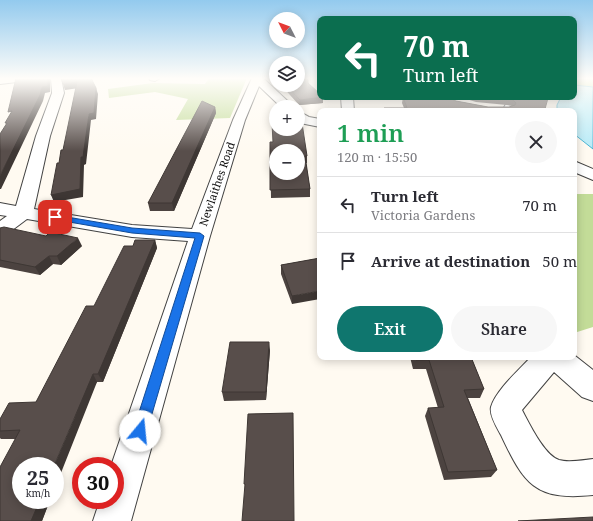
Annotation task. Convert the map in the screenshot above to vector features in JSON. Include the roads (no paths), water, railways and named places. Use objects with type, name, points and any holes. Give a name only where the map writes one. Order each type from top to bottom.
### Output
[{"type":"street","points":[[0,230],[24,212],[43,136],[55,102]]},
{"type":"street","name":"Newlaithes Road","points":[[112,521],[200,236],[239,120],[247,102]]},
{"type":"street","points":[[305,120],[317,122]]},
{"type":"street","points":[[577,167],[593,175]]},
{"type":"street","points":[[0,209],[132,231],[200,236]]},
{"type":"street","points":[[546,360],[509,403],[506,408],[508,416],[536,466],[547,475],[559,478],[593,477]]},
{"type":"street","points":[[560,360],[593,388]]},
{"type":"water","points":[[558,102],[593,102],[593,149],[577,136],[577,108],[557,108]]}]
